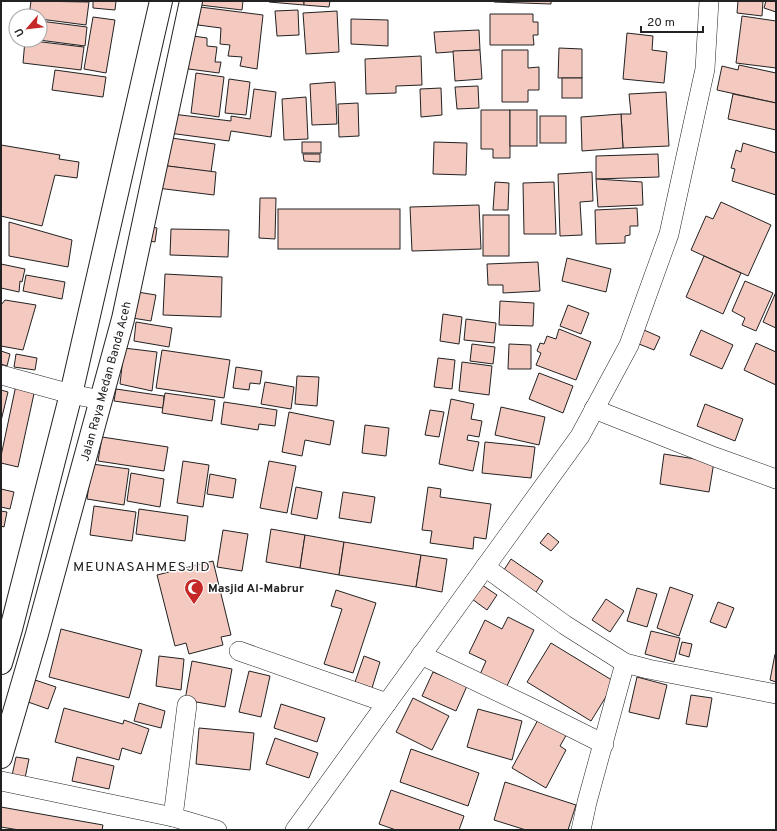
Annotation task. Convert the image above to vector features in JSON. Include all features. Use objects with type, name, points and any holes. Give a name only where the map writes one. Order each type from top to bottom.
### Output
[{"type":"highway","points":[[1,662],[71,394],[162,1]]},
{"type":"highway","name":"Jalan Raya Medan Banda Aceh","points":[[1,757],[37,634],[123,318],[191,1]]},
{"type":"highway","points":[[28,563],[54,570]]},
{"type":"street","points":[[295,830],[580,436],[629,345],[669,234],[705,69],[709,1]]},
{"type":"street","points":[[1,375],[71,394],[101,400]]},
{"type":"street","points":[[594,409],[715,457],[776,479]]},
{"type":"street","points":[[485,567],[565,624],[625,663],[648,669],[776,694]]},
{"type":"street","points":[[240,651],[387,703]]},
{"type":"street","points":[[421,655],[604,744]]},
{"type":"street","points":[[581,830],[587,802],[625,663]]},
{"type":"street","points":[[173,817],[187,705]]},
{"type":"street","points":[[1,781],[173,817],[217,830]]},
{"type":"building","points":[[31,1],[89,2],[86,25],[48,20],[48,8],[30,8]]},
{"type":"building","points":[[93,1],[116,1],[115,10],[93,8]]},
{"type":"building","points":[[200,1],[243,1],[242,10],[200,5]]},
{"type":"building","points":[[304,1],[304,5],[269,2]]},
{"type":"building","points":[[304,1],[330,1],[329,7],[304,5]]},
{"type":"building","points":[[551,1],[551,4],[494,2]]},
{"type":"building","points":[[738,1],[763,1],[762,16],[737,13]]},
{"type":"building","points":[[766,1],[776,1],[776,12],[764,8]]},
{"type":"building","points":[[200,7],[263,15],[257,69],[240,66],[242,57],[228,56],[230,45],[220,44],[221,28],[198,25]]},
{"type":"building","points":[[298,10],[299,35],[277,36],[275,11]]},
{"type":"building","points":[[337,11],[339,52],[306,54],[303,13]]},
{"type":"building","points":[[490,14],[533,14],[533,22],[538,22],[538,35],[533,35],[534,45],[490,45]]},
{"type":"building","points":[[742,16],[776,21],[776,68],[736,63]]},
{"type":"building","points":[[93,17],[115,20],[106,73],[84,69]]},
{"type":"building","points":[[351,19],[388,20],[388,46],[351,44]]},
{"type":"building","points":[[48,22],[87,27],[85,46],[48,41]]},
{"type":"building","points":[[479,30],[480,50],[436,53],[434,32]]},
{"type":"building","points":[[627,33],[653,36],[652,50],[667,52],[664,83],[623,79]]},
{"type":"building","points":[[186,35],[207,38],[207,46],[217,47],[215,62],[221,62],[219,73],[181,68]]},
{"type":"building","points":[[48,43],[84,47],[81,70],[23,63],[24,48],[48,48]]},
{"type":"building","points":[[559,48],[582,49],[582,78],[558,78]]},
{"type":"building","points":[[480,50],[482,79],[455,81],[453,51]]},
{"type":"building","points":[[502,50],[528,50],[528,68],[539,67],[539,90],[528,90],[528,102],[502,102]]},
{"type":"building","points":[[421,56],[422,85],[396,86],[396,93],[366,94],[365,59]]},
{"type":"building","points":[[739,65],[776,73],[776,103],[717,90],[722,66],[738,70]]},
{"type":"building","points":[[55,70],[106,77],[103,97],[52,90]]},
{"type":"building","points":[[196,73],[224,77],[219,117],[191,113]]},
{"type":"building","points":[[562,78],[582,78],[582,98],[562,98]]},
{"type":"building","points":[[229,79],[250,82],[246,115],[225,113]]},
{"type":"building","points":[[335,82],[337,124],[312,125],[310,84]]},
{"type":"building","points":[[478,86],[479,108],[457,109],[455,87]]},
{"type":"building","points":[[441,88],[442,115],[421,117],[420,89]]},
{"type":"building","points":[[254,89],[276,92],[271,137],[231,131],[229,141],[169,133],[172,114],[231,121],[231,116],[250,119]]},
{"type":"building","points":[[666,92],[669,146],[623,148],[621,114],[631,114],[629,94]]},
{"type":"building","points":[[733,94],[776,103],[776,130],[728,119]]},
{"type":"building","points":[[306,97],[308,139],[284,140],[282,99]]},
{"type":"building","points":[[358,103],[359,136],[339,137],[338,104]]},
{"type":"building","points":[[481,110],[510,110],[510,158],[493,158],[493,149],[481,149]]},
{"type":"building","points":[[510,110],[537,110],[537,146],[510,146]]},
{"type":"building","points":[[621,114],[623,148],[582,151],[581,117]]},
{"type":"building","points":[[540,116],[566,116],[566,143],[540,143]]},
{"type":"building","points":[[164,137],[215,144],[211,172],[160,165]]},
{"type":"building","points":[[302,142],[321,142],[321,153],[302,153]]},
{"type":"building","points":[[434,142],[467,143],[466,175],[433,174]]},
{"type":"building","points":[[743,143],[776,153],[776,195],[732,181],[735,169],[731,168],[736,150],[741,152]]},
{"type":"building","points":[[1,145],[60,155],[59,159],[79,162],[77,178],[55,175],[42,226],[1,216]]},
{"type":"building","points":[[303,154],[320,154],[320,162],[304,161]]},
{"type":"building","points":[[658,154],[659,177],[596,179],[596,156]]},
{"type":"building","points":[[160,165],[216,172],[214,195],[157,188]]},
{"type":"building","points":[[592,172],[593,201],[580,202],[582,235],[560,236],[558,174]]},
{"type":"building","points":[[596,179],[642,182],[643,205],[598,207]]},
{"type":"building","points":[[495,182],[509,183],[508,210],[493,210]]},
{"type":"building","points":[[554,182],[556,234],[524,234],[523,183]]},
{"type":"building","points":[[260,198],[276,198],[275,239],[259,238]]},
{"type":"building","points":[[721,202],[771,225],[748,276],[691,250],[706,216],[713,219]]},
{"type":"building","points":[[479,205],[481,249],[412,251],[410,207]]},
{"type":"building","points":[[637,208],[638,226],[630,226],[630,235],[625,236],[625,243],[596,244],[595,210]]},
{"type":"building","points":[[278,209],[400,209],[400,249],[278,249]]},
{"type":"building","points":[[483,215],[509,215],[509,256],[483,256]]},
{"type":"building","points":[[9,222],[72,240],[68,267],[9,256]]},
{"type":"building","points":[[147,226],[157,228],[155,242],[145,240]]},
{"type":"building","points":[[171,229],[229,230],[228,257],[170,255]]},
{"type":"building","points":[[704,256],[741,273],[723,314],[686,297]]},
{"type":"building","points":[[567,258],[611,269],[606,292],[562,281]]},
{"type":"building","points":[[538,262],[540,291],[503,293],[503,285],[488,285],[487,264]]},
{"type":"building","points":[[1,264],[25,269],[22,282],[20,281],[19,292],[1,288]]},
{"type":"building","points":[[165,274],[222,277],[221,317],[163,315]]},
{"type":"building","points":[[26,275],[65,282],[62,299],[23,291]]},
{"type":"building","points":[[745,281],[773,293],[756,331],[742,325],[745,318],[732,311]]},
{"type":"building","points":[[131,291],[156,295],[151,321],[126,317]]},
{"type":"building","points":[[776,292],[776,328],[763,322]]},
{"type":"building","points":[[5,300],[36,305],[23,350],[1,346],[1,305]]},
{"type":"building","points":[[500,301],[534,303],[533,326],[499,325]]},
{"type":"building","points":[[568,305],[589,313],[581,334],[560,326]]},
{"type":"building","points":[[443,314],[462,317],[459,344],[440,341]]},
{"type":"building","points":[[466,319],[496,323],[494,343],[464,340]]},
{"type":"building","points":[[136,322],[172,328],[169,347],[134,341]]},
{"type":"building","points":[[559,329],[591,342],[576,380],[536,365],[541,353],[537,351],[540,343],[544,344],[547,336],[556,339]]},
{"type":"building","points":[[644,330],[660,337],[654,350],[639,344]]},
{"type":"building","points":[[701,330],[733,345],[722,369],[690,355]]},
{"type":"building","points":[[756,343],[776,352],[776,385],[744,370]]},
{"type":"building","points":[[472,344],[495,347],[493,364],[470,361]]},
{"type":"building","points":[[509,344],[531,345],[531,369],[508,369]]},
{"type":"building","points":[[124,348],[157,352],[152,391],[120,384]]},
{"type":"building","points":[[162,350],[230,360],[224,398],[156,388]]},
{"type":"building","points":[[1,351],[10,354],[7,366],[1,364]]},
{"type":"building","points":[[16,354],[37,358],[35,370],[14,367]]},
{"type":"building","points":[[438,358],[455,360],[452,389],[434,387]]},
{"type":"building","points":[[462,362],[492,366],[489,395],[459,391]]},
{"type":"building","points":[[236,367],[262,371],[260,384],[250,383],[249,390],[233,388]]},
{"type":"building","points":[[539,373],[573,386],[563,413],[529,399]]},
{"type":"building","points":[[297,376],[319,377],[317,406],[295,404]]},
{"type":"building","points":[[265,382],[294,387],[291,409],[261,404]]},
{"type":"building","points":[[16,385],[35,389],[18,467],[1,463],[1,456]]},
{"type":"building","points":[[116,389],[164,396],[163,408],[114,401]]},
{"type":"building","points":[[1,390],[8,392],[1,421]]},
{"type":"building","points":[[165,393],[215,400],[212,421],[162,413]]},
{"type":"building","points":[[451,399],[474,404],[471,419],[482,421],[479,437],[468,435],[467,440],[479,442],[473,471],[439,464]]},
{"type":"building","points":[[224,402],[277,410],[275,426],[259,424],[258,430],[221,424]]},
{"type":"building","points":[[705,404],[743,419],[735,441],[697,426]]},
{"type":"building","points":[[501,407],[545,417],[539,445],[495,435]]},
{"type":"building","points":[[430,410],[444,412],[439,437],[425,435]]},
{"type":"building","points":[[289,412],[334,421],[330,445],[305,440],[302,456],[282,452]]},
{"type":"building","points":[[365,425],[389,428],[386,456],[362,453]]},
{"type":"building","points":[[102,437],[168,447],[164,471],[98,461]]},
{"type":"building","points":[[485,442],[535,447],[531,478],[482,473]]},
{"type":"building","points":[[664,454],[714,462],[709,492],[660,484]]},
{"type":"building","points":[[183,461],[209,465],[203,507],[177,503]]},
{"type":"building","points":[[269,461],[296,466],[287,513],[260,508]]},
{"type":"building","points":[[92,464],[129,469],[124,505],[87,499]]},
{"type":"building","points":[[131,473],[164,479],[160,507],[127,501]]},
{"type":"building","points":[[210,474],[236,479],[233,498],[207,494]]},
{"type":"building","points":[[296,487],[322,492],[317,519],[291,514]]},
{"type":"building","points":[[428,487],[441,489],[440,497],[491,504],[486,539],[474,537],[473,549],[430,543],[432,531],[422,530]]},
{"type":"building","points":[[1,489],[14,492],[10,509],[1,507]]},
{"type":"building","points":[[343,492],[375,497],[371,523],[339,518]]},
{"type":"building","points":[[94,506],[136,512],[132,541],[90,535]]},
{"type":"building","points":[[139,509],[188,516],[185,541],[136,534]]},
{"type":"building","points":[[1,511],[7,512],[4,527],[1,526]]},
{"type":"building","points":[[271,529],[305,535],[300,568],[266,562]]},
{"type":"building","points":[[223,530],[248,534],[242,571],[217,567]]},
{"type":"building","points":[[548,533],[559,542],[551,551],[540,543]]},
{"type":"building","points":[[305,535],[344,542],[339,575],[300,568]]},
{"type":"building","points":[[344,542],[421,555],[416,587],[339,575]]},
{"type":"building","points":[[421,555],[447,559],[442,592],[416,587]]},
{"type":"building","points":[[511,559],[543,581],[535,594],[502,573]]},
{"type":"building","name":"Masjid Al-Mabrur","points":[[213,561],[231,635],[221,637],[223,645],[189,654],[186,643],[175,646],[157,575]]},
{"type":"building","points":[[482,585],[497,595],[487,610],[472,599]]},
{"type":"building","points":[[670,587],[693,595],[679,636],[657,628]]},
{"type":"building","points":[[637,588],[657,594],[647,627],[627,621]]},
{"type":"building","points":[[336,590],[376,603],[353,673],[324,664],[342,609],[331,606]]},
{"type":"building","points":[[606,599],[624,611],[610,632],[592,620]]},
{"type":"building","points":[[718,602],[734,608],[726,628],[710,622]]},
{"type":"building","points":[[508,617],[534,630],[504,692],[478,679],[486,661],[469,653],[485,620],[502,629]]},
{"type":"building","points":[[61,629],[142,650],[129,698],[49,677]]},
{"type":"building","points":[[651,631],[680,638],[674,662],[645,654]]},
{"type":"building","points":[[682,642],[692,644],[689,657],[679,654]]},
{"type":"building","points":[[551,643],[615,682],[591,721],[527,682]]},
{"type":"building","points":[[775,654],[776,655],[776,682],[770,680]]},
{"type":"building","points":[[159,656],[184,659],[181,690],[156,686]]},
{"type":"building","points":[[364,656],[380,662],[372,688],[355,682]]},
{"type":"building","points":[[192,661],[232,669],[225,707],[185,700]]},
{"type":"building","points":[[249,671],[270,676],[261,717],[239,712]]},
{"type":"building","points":[[433,672],[467,686],[456,711],[422,696]]},
{"type":"building","points":[[637,677],[667,685],[659,719],[629,712]]},
{"type":"building","points":[[35,680],[56,687],[48,709],[28,702]]},
{"type":"building","points":[[691,695],[712,698],[707,727],[686,724]]},
{"type":"building","points":[[413,698],[449,716],[432,750],[396,732]]},
{"type":"building","points":[[139,703],[165,711],[161,728],[134,721]]},
{"type":"building","points":[[281,704],[325,718],[317,742],[274,728]]},
{"type":"building","points":[[64,708],[123,724],[124,720],[149,729],[141,754],[122,748],[119,760],[55,742]]},
{"type":"building","points":[[478,709],[522,721],[512,760],[467,747]]},
{"type":"building","points":[[540,716],[568,732],[560,746],[566,750],[546,788],[512,768]]},
{"type":"building","points":[[199,728],[254,733],[250,770],[196,764]]},
{"type":"building","points":[[275,738],[318,753],[309,778],[266,764]]},
{"type":"building","points":[[411,749],[479,773],[468,806],[400,782]]},
{"type":"building","points":[[16,757],[29,759],[24,783],[11,780]]},
{"type":"building","points":[[77,757],[114,766],[109,789],[72,781]]},
{"type":"building","points":[[505,782],[576,805],[568,830],[526,830],[494,820]]},
{"type":"building","points":[[391,790],[464,816],[459,830],[396,830],[379,824]]},
{"type":"building","points":[[1,807],[103,825],[102,830],[19,830],[1,827]]},
{"type":"place","name":"Masjid Al-Mabrur","points":[[194,605]]},
{"type":"district","name":"MEUNASAHMESJID","points":[[142,566]]}]
